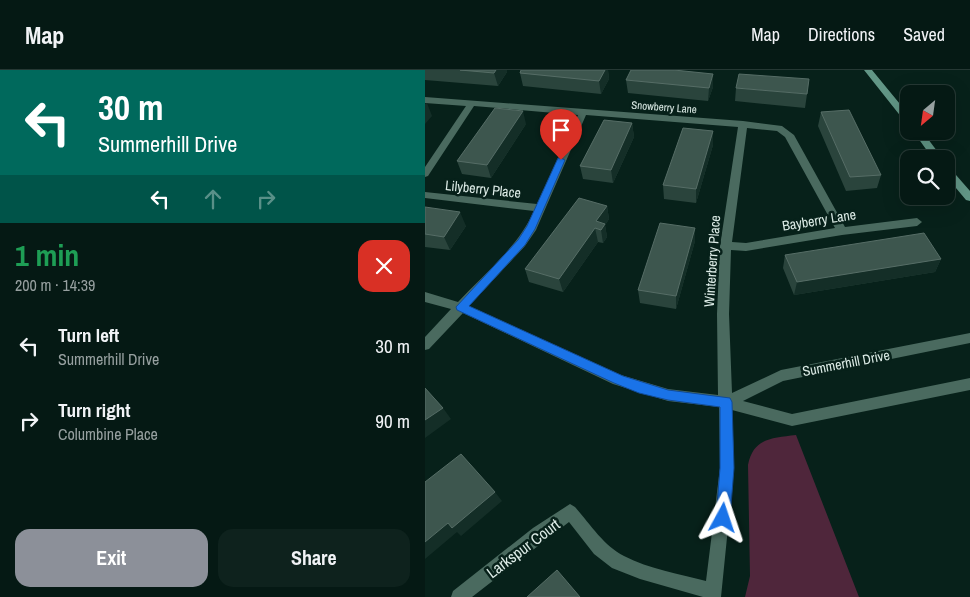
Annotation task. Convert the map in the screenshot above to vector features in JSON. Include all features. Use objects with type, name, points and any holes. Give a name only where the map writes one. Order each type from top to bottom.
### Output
[{"type":"main road","points":[[868,70],[900,111]]},
{"type":"main road","points":[[955,180],[970,198]]},
{"type":"street","name":"Snowberry Lane","points":[[425,100],[779,128],[787,132],[842,231]]},
{"type":"street","name":"Lilyberry Place","points":[[425,174],[472,104]]},
{"type":"street","points":[[425,345],[521,243],[532,227],[583,113]]},
{"type":"street","name":"Winterberry Place","points":[[726,402],[723,314],[726,246],[743,124]]},
{"type":"street","name":"Lilyberry Place","points":[[425,195],[539,208]]},
{"type":"street","name":"Bayberry Lane","points":[[726,246],[746,247],[842,231],[917,222]]},
{"type":"street","points":[[425,296],[461,307],[619,380],[644,389],[668,395],[726,402],[792,420],[970,384]]},
{"type":"street","name":"Summerhill Drive","points":[[726,402],[781,376],[970,338]]},
{"type":"street","points":[[714,594],[727,468],[726,402]]},
{"type":"street","name":"Larkspur Court","points":[[459,597],[539,534],[571,512],[600,548],[617,562],[714,594]]},
{"type":"shaded area","points":[[796,435],[859,597],[745,597],[750,576],[748,465],[754,449],[759,444],[779,437]]},
{"type":"building","points":[[460,70],[496,70],[494,73]]},
{"type":"building","points":[[521,70],[605,70],[599,81],[520,73]]},
{"type":"building","points":[[631,70],[674,70],[713,74],[709,88],[626,80]]},
{"type":"building","points":[[739,74],[809,79],[807,94],[736,88]]},
{"type":"building","points":[[495,108],[523,111],[487,165],[457,161]]},
{"type":"building","points":[[849,110],[881,175],[850,177],[821,112]]},
{"type":"building","points":[[604,120],[632,123],[611,170],[580,166]]},
{"type":"building","points":[[683,128],[713,131],[696,189],[663,185]]},
{"type":"building","points":[[579,198],[607,206],[596,221],[605,224],[601,230],[595,228],[559,279],[525,269]]},
{"type":"building","points":[[425,207],[460,212],[444,237],[425,234]]},
{"type":"building","points":[[660,223],[695,228],[676,296],[638,290]]},
{"type":"building","points":[[924,233],[941,259],[797,282],[785,255]]},
{"type":"building","points":[[425,388],[443,408],[425,420]]},
{"type":"building","points":[[461,454],[495,492],[452,528],[448,523],[425,542],[425,482]]},
{"type":"building","points":[[557,570],[580,597],[527,597]]},
{"type":"route","points":[[561,160],[532,227],[521,243],[461,307],[619,380],[644,389],[668,395],[726,402],[727,468],[723,518]]}]
